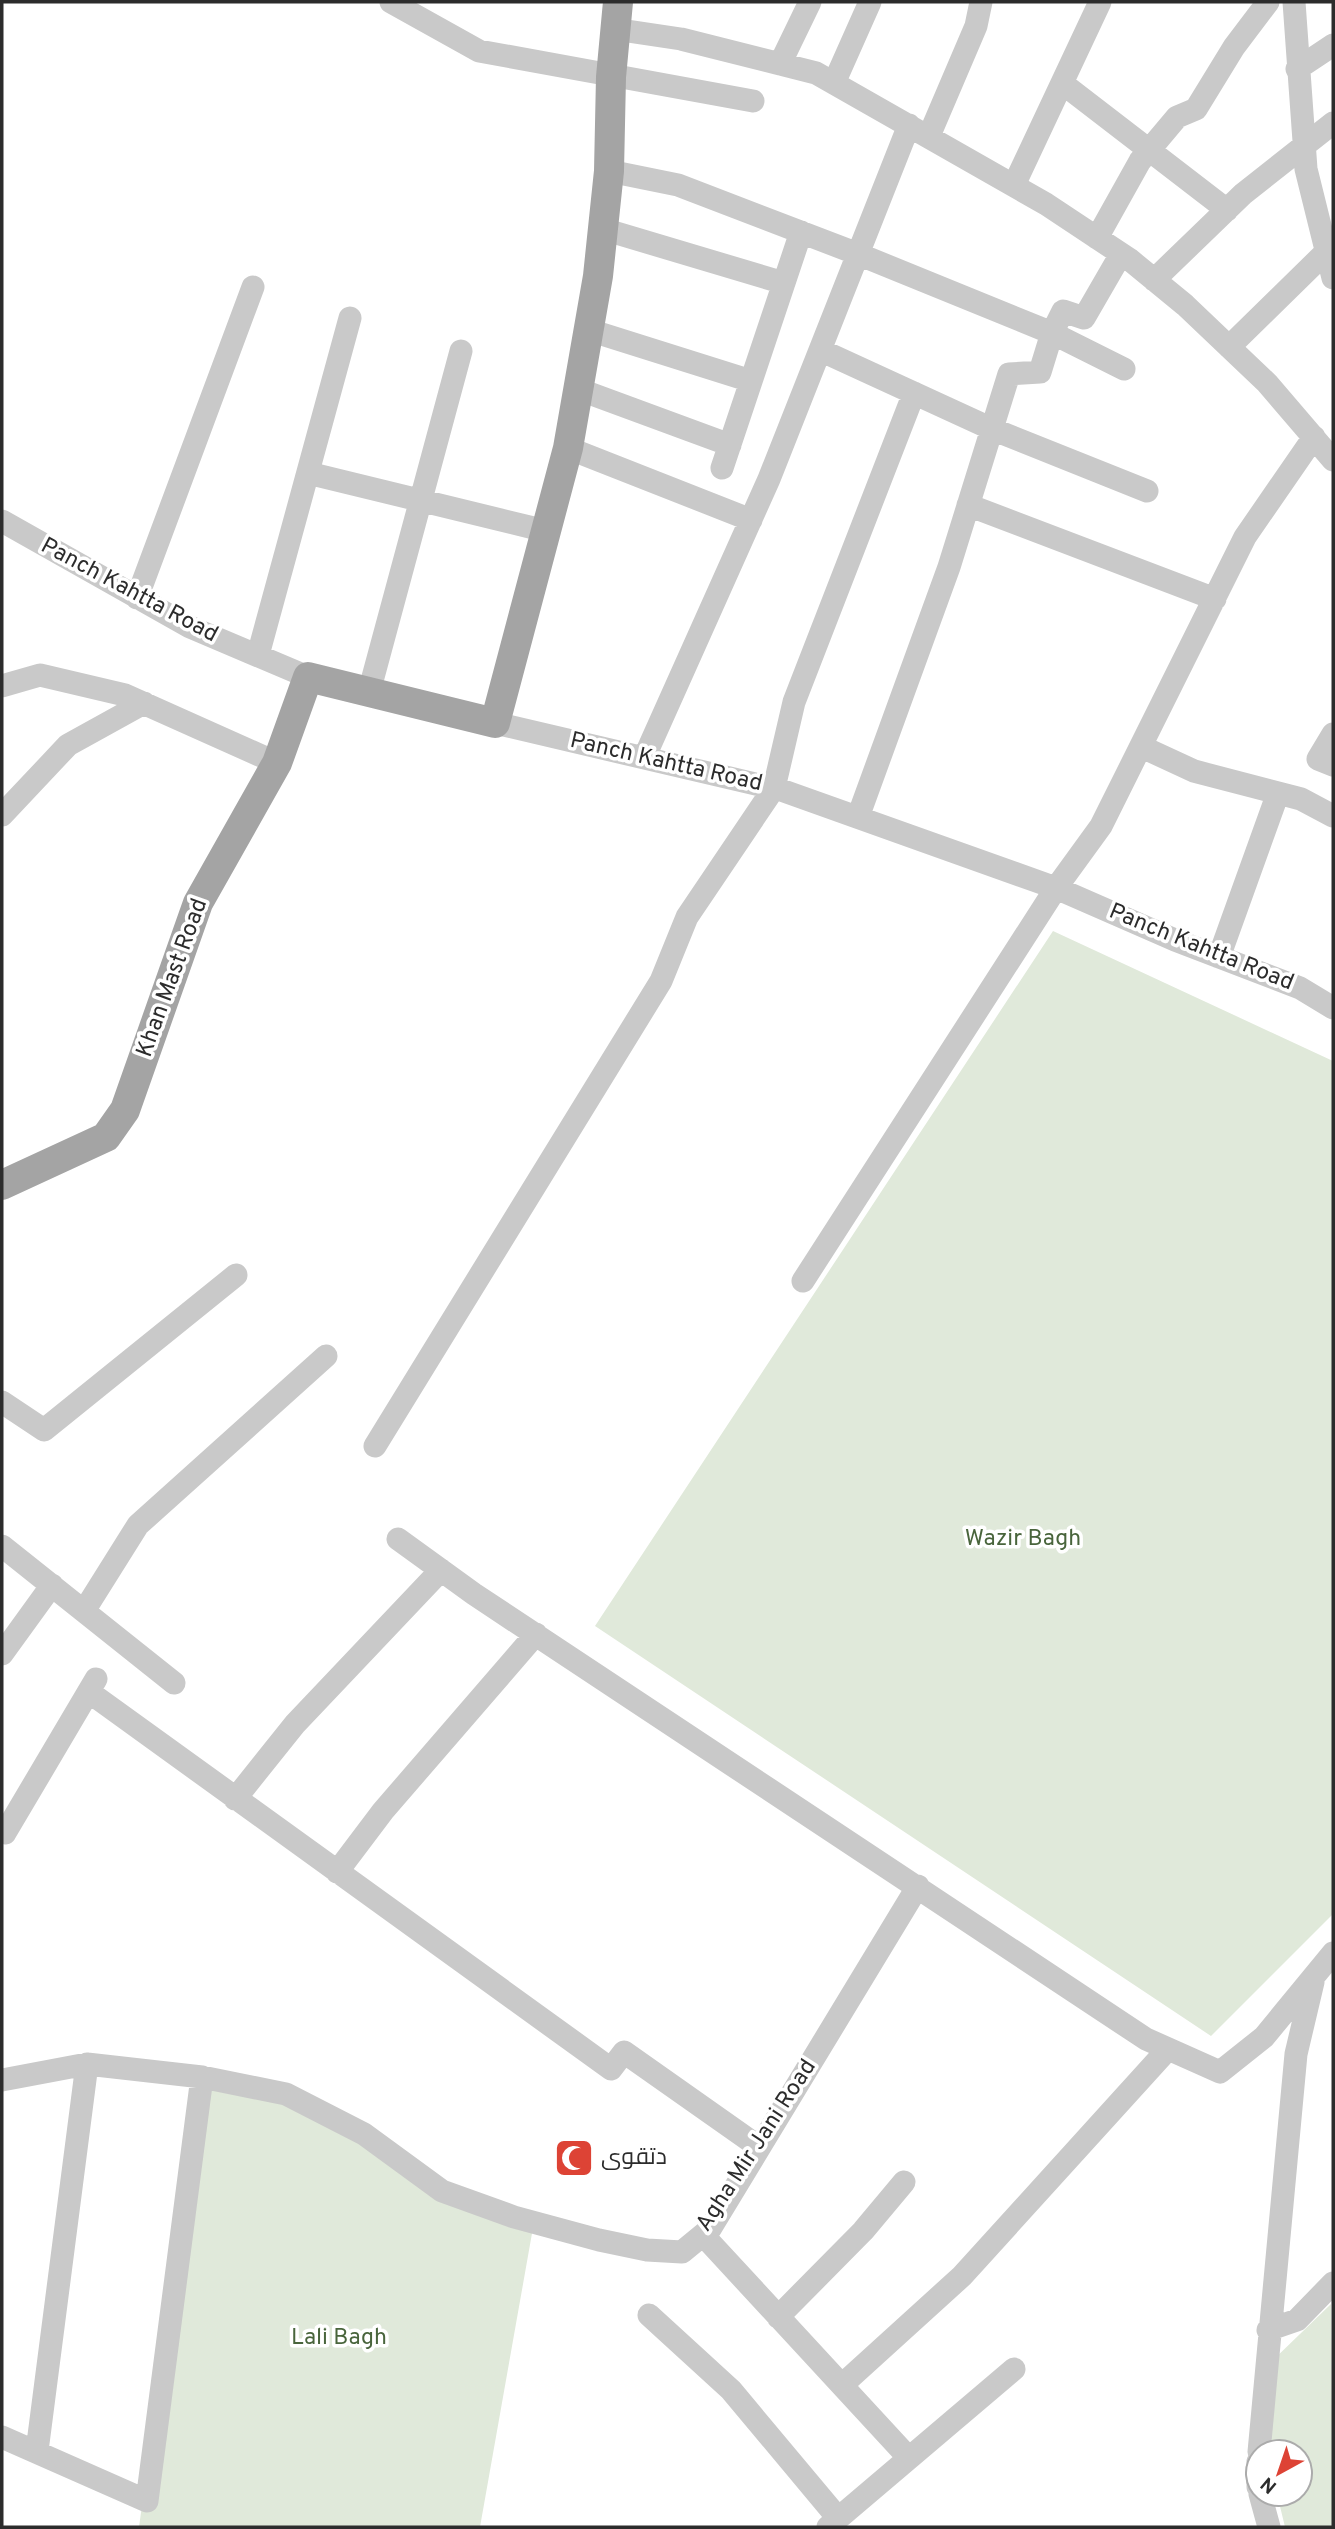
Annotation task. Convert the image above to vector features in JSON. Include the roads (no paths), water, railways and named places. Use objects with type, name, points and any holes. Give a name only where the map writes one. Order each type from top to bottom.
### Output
[{"type":"main road","points":[[495,723],[568,448],[589,330],[609,171],[611,77],[616,15]]},
{"type":"main road","name":"Panch Kahtta Road","points":[[308,677],[495,723]]},
{"type":"main road","name":"Khan Mast Road","points":[[2,1185],[106,1137],[125,1110],[198,903],[277,763],[308,677]]},
{"type":"street","points":[[391,2],[479,51],[753,101]]},
{"type":"street","points":[[780,64],[810,2]]},
{"type":"street","points":[[834,83],[870,2]]},
{"type":"street","points":[[645,756],[751,520],[858,254],[919,130],[976,26],[981,2]]},
{"type":"street","points":[[1014,185],[1100,2]]},
{"type":"street","points":[[1097,238],[1149,150],[1177,117],[1196,109],[1234,47],[1268,2]]},
{"type":"street","points":[[1294,2],[1306,169],[1333,278]]},
{"type":"street","points":[[616,15],[681,39],[816,73],[1014,185],[1121,254],[1154,280],[1267,383],[1333,460]]},
{"type":"street","points":[[1297,69],[1333,45]]},
{"type":"street","points":[[1062,83],[1227,210]]},
{"type":"street","points":[[1154,280],[1227,210],[1333,122]]},
{"type":"street","points":[[609,171],[678,185],[801,232],[1052,333],[1124,369]]},
{"type":"street","points":[[603,229],[784,283]]},
{"type":"street","points":[[722,468],[801,232]]},
{"type":"street","points":[[1229,347],[1328,250]]},
{"type":"street","points":[[858,817],[949,567],[1009,374],[1040,372],[1052,333],[1063,311],[1084,318],[1121,254]]},
{"type":"street","points":[[137,598],[253,287]]},
{"type":"street","points":[[258,656],[350,318]]},
{"type":"street","points":[[589,330],[751,381]]},
{"type":"street","points":[[820,350],[992,429],[1147,491]]},
{"type":"street","points":[[369,692],[461,351]]},
{"type":"street","points":[[578,389],[730,445]]},
{"type":"street","points":[[375,1446],[661,981],[687,917],[774,788],[794,702],[914,393]]},
{"type":"street","points":[[803,1281],[1056,888],[1101,826],[1245,537],[1314,437]]},
{"type":"street","points":[[568,448],[751,520]]},
{"type":"street","points":[[308,473],[546,531]]},
{"type":"street","points":[[968,505],[1215,599]]},
{"type":"street","name":"Panch Kahtta Road","points":[[2,521],[190,627],[308,677]]},
{"type":"street","points":[[2,686],[40,675],[125,695],[277,763]]},
{"type":"street","points":[[2,815],[68,744],[144,703]]},
{"type":"street","name":"Panch Kahtta Road","points":[[495,723],[774,788],[1056,888],[1300,988],[1333,1007]]},
{"type":"street","points":[[1333,734],[1318,759],[1333,765]]},
{"type":"street","points":[[1142,747],[1194,771],[1301,799],[1333,816]]},
{"type":"street","points":[[1219,957],[1278,793]]},
{"type":"street","points":[[2,1402],[44,1430],[236,1275]]},
{"type":"street","points":[[84,1611],[138,1525],[326,1356]]},
{"type":"street","points":[[398,1539],[440,1570],[1146,2039],[1168,2049],[1220,2072],[1264,2037],[1333,1953]]},
{"type":"street","points":[[2,1546],[174,1683]]},
{"type":"street","points":[[235,1799],[295,1724],[440,1570]]},
{"type":"street","points":[[2,1654],[52,1585]]},
{"type":"street","points":[[337,1872],[383,1811],[536,1634]]},
{"type":"street","points":[[2,1831],[5,1833],[93,1685],[235,1799],[611,2068],[624,2052],[759,2147]]},
{"type":"street","name":"Agha Mir Jani Road","points":[[2,2080],[87,2064],[202,2077],[286,2094],[364,2134],[442,2191],[514,2217],[647,2250],[682,2252],[710,2229],[918,1886]]},
{"type":"street","points":[[1260,2438],[1268,2330],[1296,2054],[1314,1979]]},
{"type":"street","points":[[842,2385],[962,2276],[1168,2049]]},
{"type":"street","points":[[37,2451],[87,2064]]},
{"type":"street","points":[[2,2437],[147,2501],[202,2077]]},
{"type":"street","points":[[779,2317],[863,2231],[904,2182]]},
{"type":"street","points":[[702,2235],[908,2457]]},
{"type":"street","points":[[1268,2330],[1297,2320],[1333,2283]]},
{"type":"street","points":[[649,2315],[731,2390],[833,2523],[1014,2369]]},
{"type":"street","points":[[1264,2508],[1269,2527]]},
{"type":"place","name":"دتقوى","points":[[574,2158]]},
{"type":"park label","name":"Wazir Bagh","points":[[1023,1539]]},
{"type":"park label","name":"Lali Bagh","points":[[339,2338]]}]
